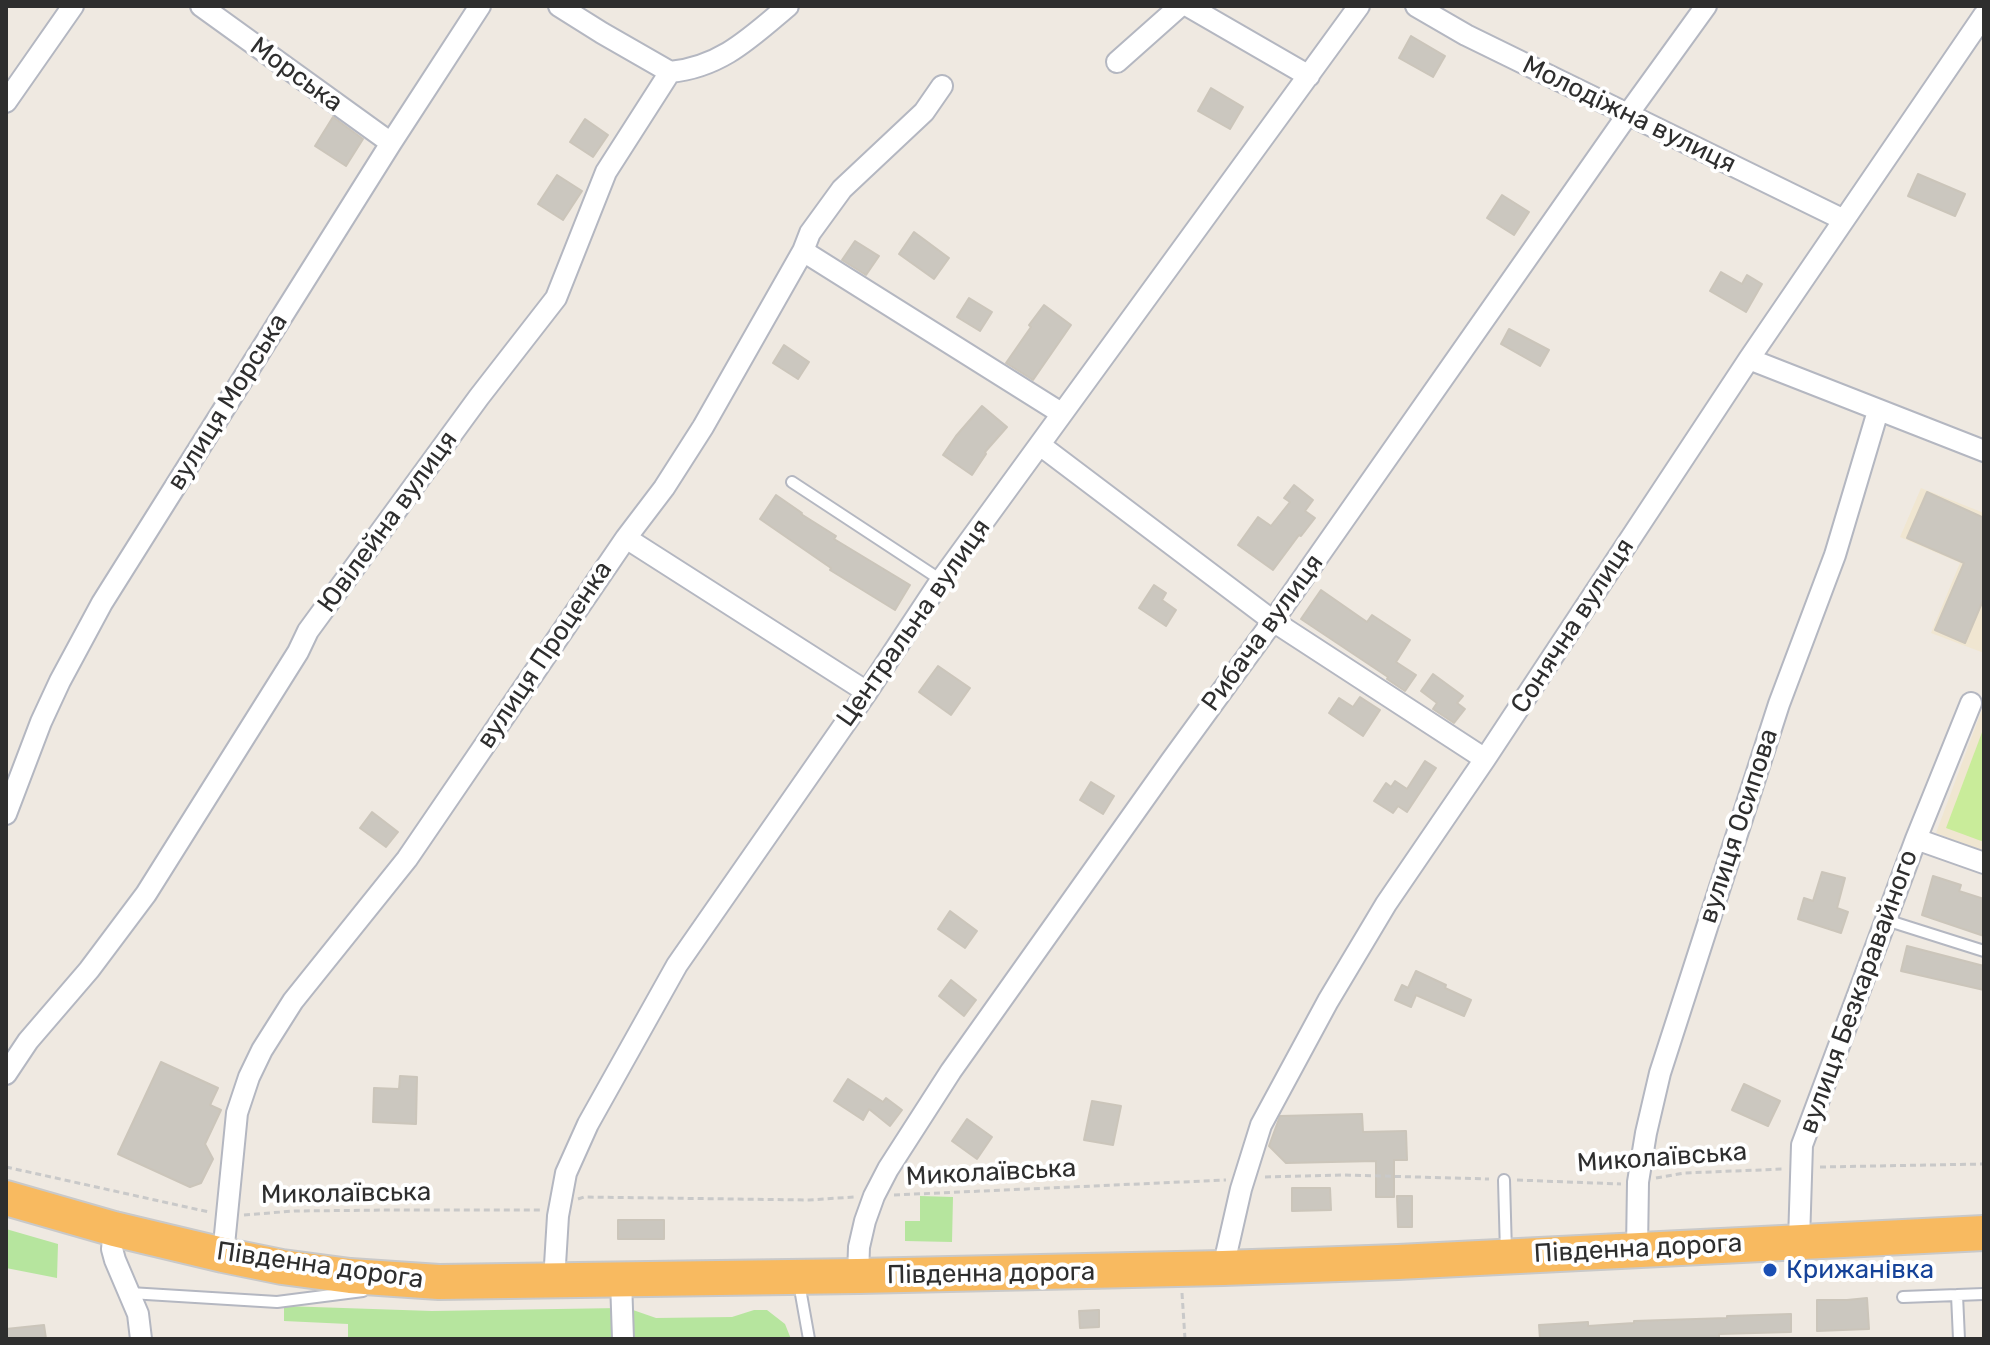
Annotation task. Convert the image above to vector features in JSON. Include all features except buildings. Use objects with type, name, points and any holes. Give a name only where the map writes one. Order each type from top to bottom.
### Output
[{"type":"highway","name":"Південна дорога","points":[[6,1198],[114,1229],[282,1267],[350,1276],[439,1282],[1223,1268],[1984,1233]]},
{"type":"street","points":[[6,102],[73,6]]},
{"type":"street","name":"Морська","points":[[201,6],[391,143]]},
{"type":"street","name":"вулиця Морська","points":[[8,799],[60,681],[102,603],[480,6]]},
{"type":"street","points":[[559,6],[670,72],[691,70],[726,55],[788,6]]},
{"type":"street","points":[[1117,62],[1180,6]]},
{"type":"street","points":[[1188,6],[1309,76]]},
{"type":"street","name":"Центральна вулиця","points":[[554,1281],[566,1173],[588,1124],[677,965],[941,580],[1359,6]]},
{"type":"street","name":"Молодіжна вулиця","points":[[1416,6],[1466,35],[1844,220]]},
{"type":"street","name":"Рибача вулиця","points":[[858,1276],[859,1247],[874,1196],[951,1071],[1273,621],[1706,6]]},
{"type":"street","name":"Сонячна вулиця","points":[[1223,1268],[1243,1180],[1261,1125],[1328,1001],[1386,904],[1749,359],[1984,15]]},
{"type":"street","name":"Ювілейна вулиця","points":[[6,1074],[28,1041],[89,970],[146,894],[298,652],[308,631],[479,397],[556,298],[606,172],[670,72]]},
{"type":"street","name":"вулиця Проценка","points":[[223,1255],[237,1113],[262,1050],[293,1001],[407,859],[626,538],[664,488],[703,427],[803,251],[810,233],[842,189],[924,112],[942,86]]},
{"type":"street","points":[[803,251],[1061,413]]},
{"type":"street","points":[[1749,359],[1984,451]]},
{"type":"street","name":"вулиця Осипова","points":[[1637,1249],[1638,1182],[1660,1073],[1779,704],[1835,555],[1878,411]]},
{"type":"street","points":[[1040,445],[1273,621],[1485,759]]},
{"type":"street","points":[[626,538],[867,692]]},
{"type":"street","name":"вулиця Безкаравайного","points":[[1799,1241],[1802,1145],[1916,839],[1971,703]]},
{"type":"street","name":"вулиця Безкаравайного","points":[[1916,839],[1984,863]]},
{"type":"street","points":[[114,1229],[112,1249],[138,1314],[141,1339]]},
{"type":"street","points":[[621,1280],[623,1339]]},
{"type":"lane","points":[[792,482],[941,580]]},
{"type":"lane","points":[[1886,920],[1984,951]]},
{"type":"lane","points":[[1504,1180],[1506,1255]]},
{"type":"lane","points":[[798,1277],[809,1339]]},
{"type":"lane","points":[[130,1293],[277,1302],[439,1282]]},
{"type":"lane","points":[[1903,1297],[1984,1294]]},
{"type":"lane","points":[[1957,1295],[1959,1339]]},
{"type":"path","name":"Миколаївська","points":[[6,1167],[226,1216],[294,1211],[535,1212],[584,1197],[809,1200],[1345,1175],[1620,1184],[1685,1173],[1984,1164]]},
{"type":"path","points":[[1181,1269],[1185,1339]]},
{"type":"shaded area","points":[[1921,488],[1984,513],[1984,653],[1931,633],[1960,563],[1900,537]]},
{"type":"shaded area","points":[[1984,704],[1984,852],[1936,833]]},
{"type":"green space","points":[[1984,727],[1984,842],[1946,828]]},
{"type":"green space","points":[[920,1196],[953,1197],[952,1242],[905,1241],[905,1221],[920,1221]]},
{"type":"green space","points":[[6,1229],[58,1244],[57,1278],[6,1268]]},
{"type":"green space","points":[[284,1306],[432,1311],[620,1308],[656,1318],[732,1317],[754,1310],[767,1310],[785,1324],[791,1339],[348,1339],[348,1324],[284,1321]]},
{"type":"place","name":"Крижанiвка","points":[[1770,1270]]}]
